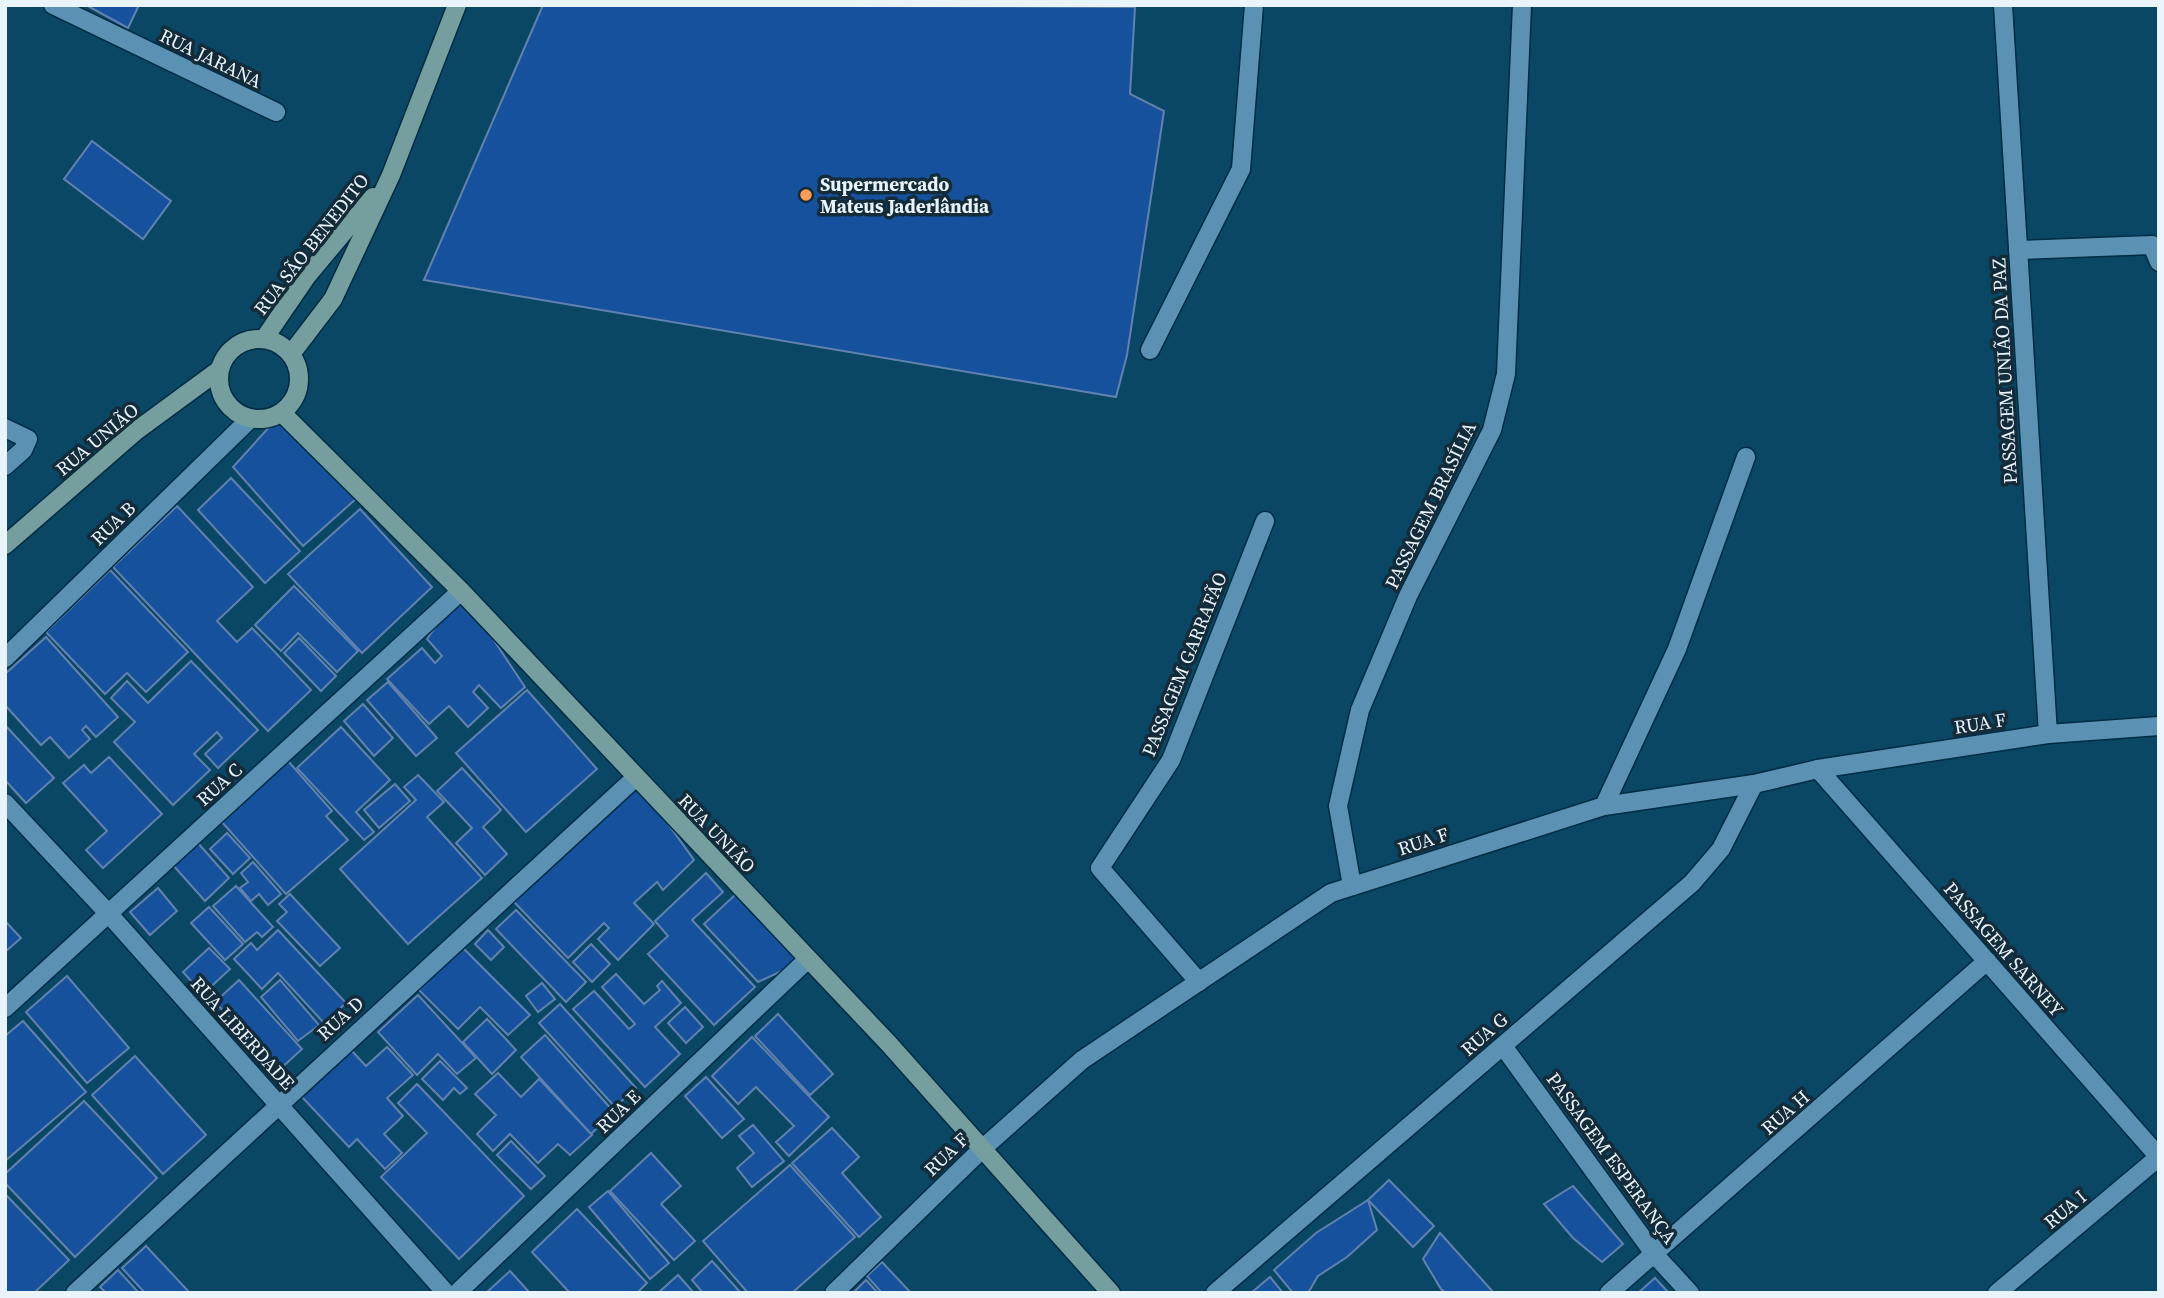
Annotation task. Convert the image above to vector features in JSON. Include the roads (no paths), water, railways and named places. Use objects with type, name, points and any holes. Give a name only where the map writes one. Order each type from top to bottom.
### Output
[{"type":"main road","name":"RUA SÃO BENEDITO","points":[[291,354],[332,299],[391,175],[457,5]]},
{"type":"main road","name":"RUA SÃO BENEDITO","points":[[264,339],[307,276],[391,175]]},
{"type":"main road","points":[[264,339],[284,347],[291,354],[300,378],[298,391],[282,412],[272,418],[250,419],[229,405],[219,383],[219,370],[224,359],[241,343],[264,339]]},
{"type":"main road","name":"RUA UNIÃO","points":[[5,545],[136,432],[219,370]]},
{"type":"main road","name":"RUA UNIÃO","points":[[282,412],[461,591],[808,959],[1111,1293]]},
{"type":"street","name":"RUA JARANA","points":[[53,5],[276,112]]},
{"type":"street","points":[[1150,349],[1241,169],[1254,5]]},
{"type":"street","name":"PASSAGEM BRASÍLIA","points":[[1352,886],[1338,806],[1360,710],[1413,584],[1492,430],[1506,374],[1522,5]]},
{"type":"street","name":"PASSAGEM UNIÃO DA PAZ","points":[[2003,5],[2048,734]]},
{"type":"street","points":[[2018,250],[2152,246],[2159,262]]},
{"type":"street","name":"RUA B","points":[[5,658],[250,419]]},
{"type":"street","points":[[5,428],[28,439],[23,450],[5,466]]},
{"type":"street","points":[[1604,806],[1677,649],[1746,457]]},
{"type":"street","name":"PASSAGEM GARRAFÃO","points":[[1199,982],[1100,868],[1171,760],[1265,521]]},
{"type":"street","name":"RUA C","points":[[5,1008],[461,591]]},
{"type":"street","name":"RUA F","points":[[834,1293],[982,1149],[1082,1060],[1331,893],[1604,806],[1754,785],[1818,769],[2048,734],[2159,726]]},
{"type":"street","name":"PASSAGEM SARNEY","points":[[1818,769],[2159,1157]]},
{"type":"street","name":"RUA D","points":[[75,1293],[278,1103],[635,778]]},
{"type":"street","name":"RUA G","points":[[1215,1293],[1692,883],[1721,849],[1754,785]]},
{"type":"street","name":"RUA LIBERDADE","points":[[5,803],[108,914],[446,1293]]},
{"type":"street","name":"RUA E","points":[[457,1293],[808,959]]},
{"type":"street","name":"RUA H","points":[[1609,1293],[1987,961]]},
{"type":"street","name":"PASSAGEM ESPERANÇA","points":[[1503,1046],[1655,1255],[1690,1293]]},
{"type":"street","name":"RUA I","points":[[1997,1293],[2159,1157]]},
{"type":"place","name":"Supermercado Mateus Jaderlândia","points":[[806,195]]}]
